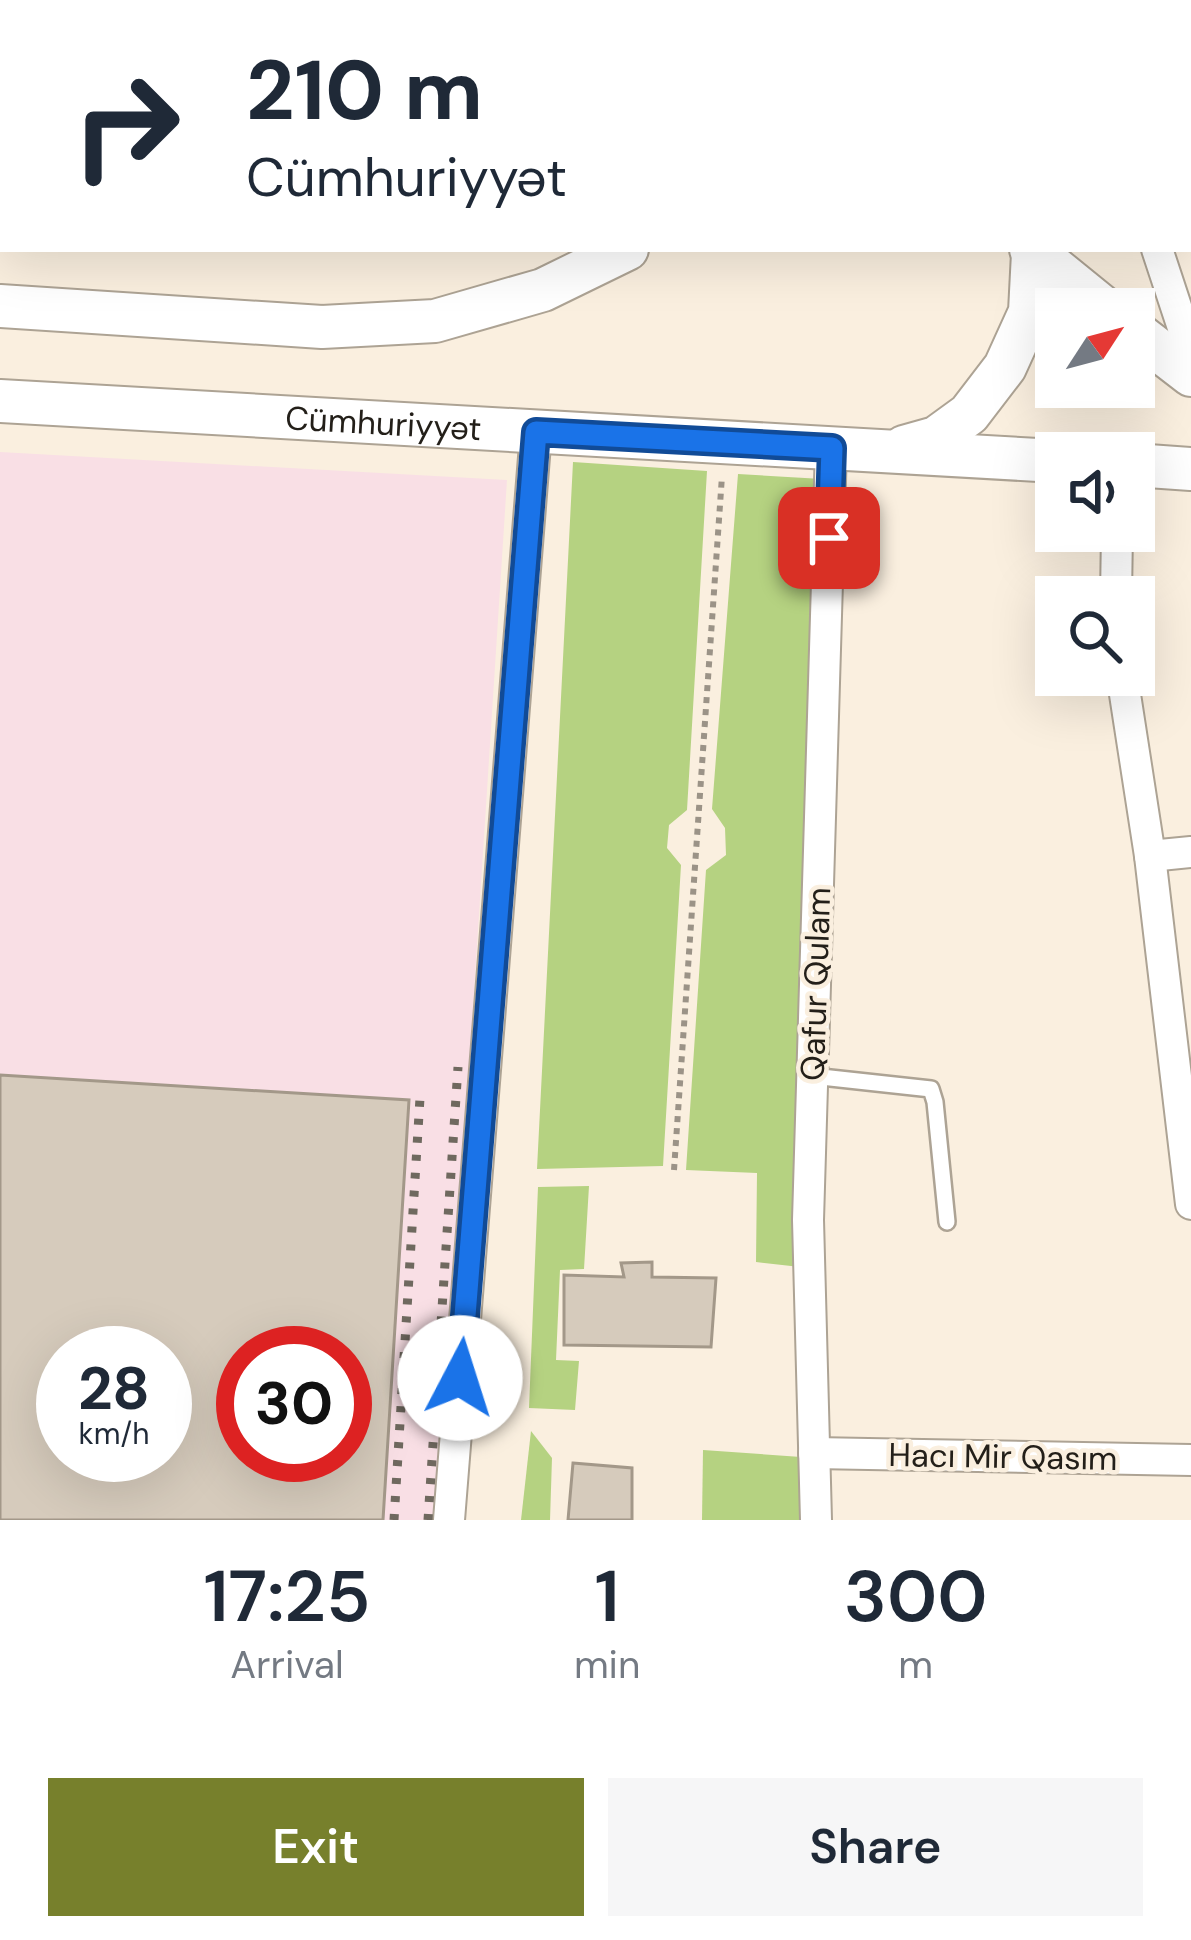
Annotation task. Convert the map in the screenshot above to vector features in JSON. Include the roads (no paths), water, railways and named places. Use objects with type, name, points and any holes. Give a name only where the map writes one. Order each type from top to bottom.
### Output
[{"type":"main road","points":[[0,306],[322,326],[435,321],[543,290],[621,252]]},
{"type":"main road","points":[[885,452],[936,438],[969,414],[1005,367],[1030,312],[1032,252]]},
{"type":"main road","points":[[1033,252],[1079,288]]},
{"type":"main road","points":[[1155,347],[1191,375]]},
{"type":"main road","name":"Cümhuriyyət","points":[[0,400],[1035,460]]},
{"type":"main road","points":[[1155,467],[1191,469]]},
{"type":"street","points":[[1158,252],[1191,352]]},
{"type":"street","points":[[448,1520],[536,432]]},
{"type":"street","name":"Qafur Qulam","points":[[816,1520],[808,1220],[832,448]]},
{"type":"street","points":[[1125,696],[1150,856],[1191,1204]]},
{"type":"street","points":[[1150,856],[1191,852]]},
{"type":"street","name":"Hacı Mir Qasım","points":[[814,1453],[1191,1460]]},
{"type":"lane","points":[[812,1076],[931,1089],[946,1222]]},
{"type":"railway","points":[[428,1520],[458,1067]]},
{"type":"railway","points":[[394,1520],[420,1098]]}]
